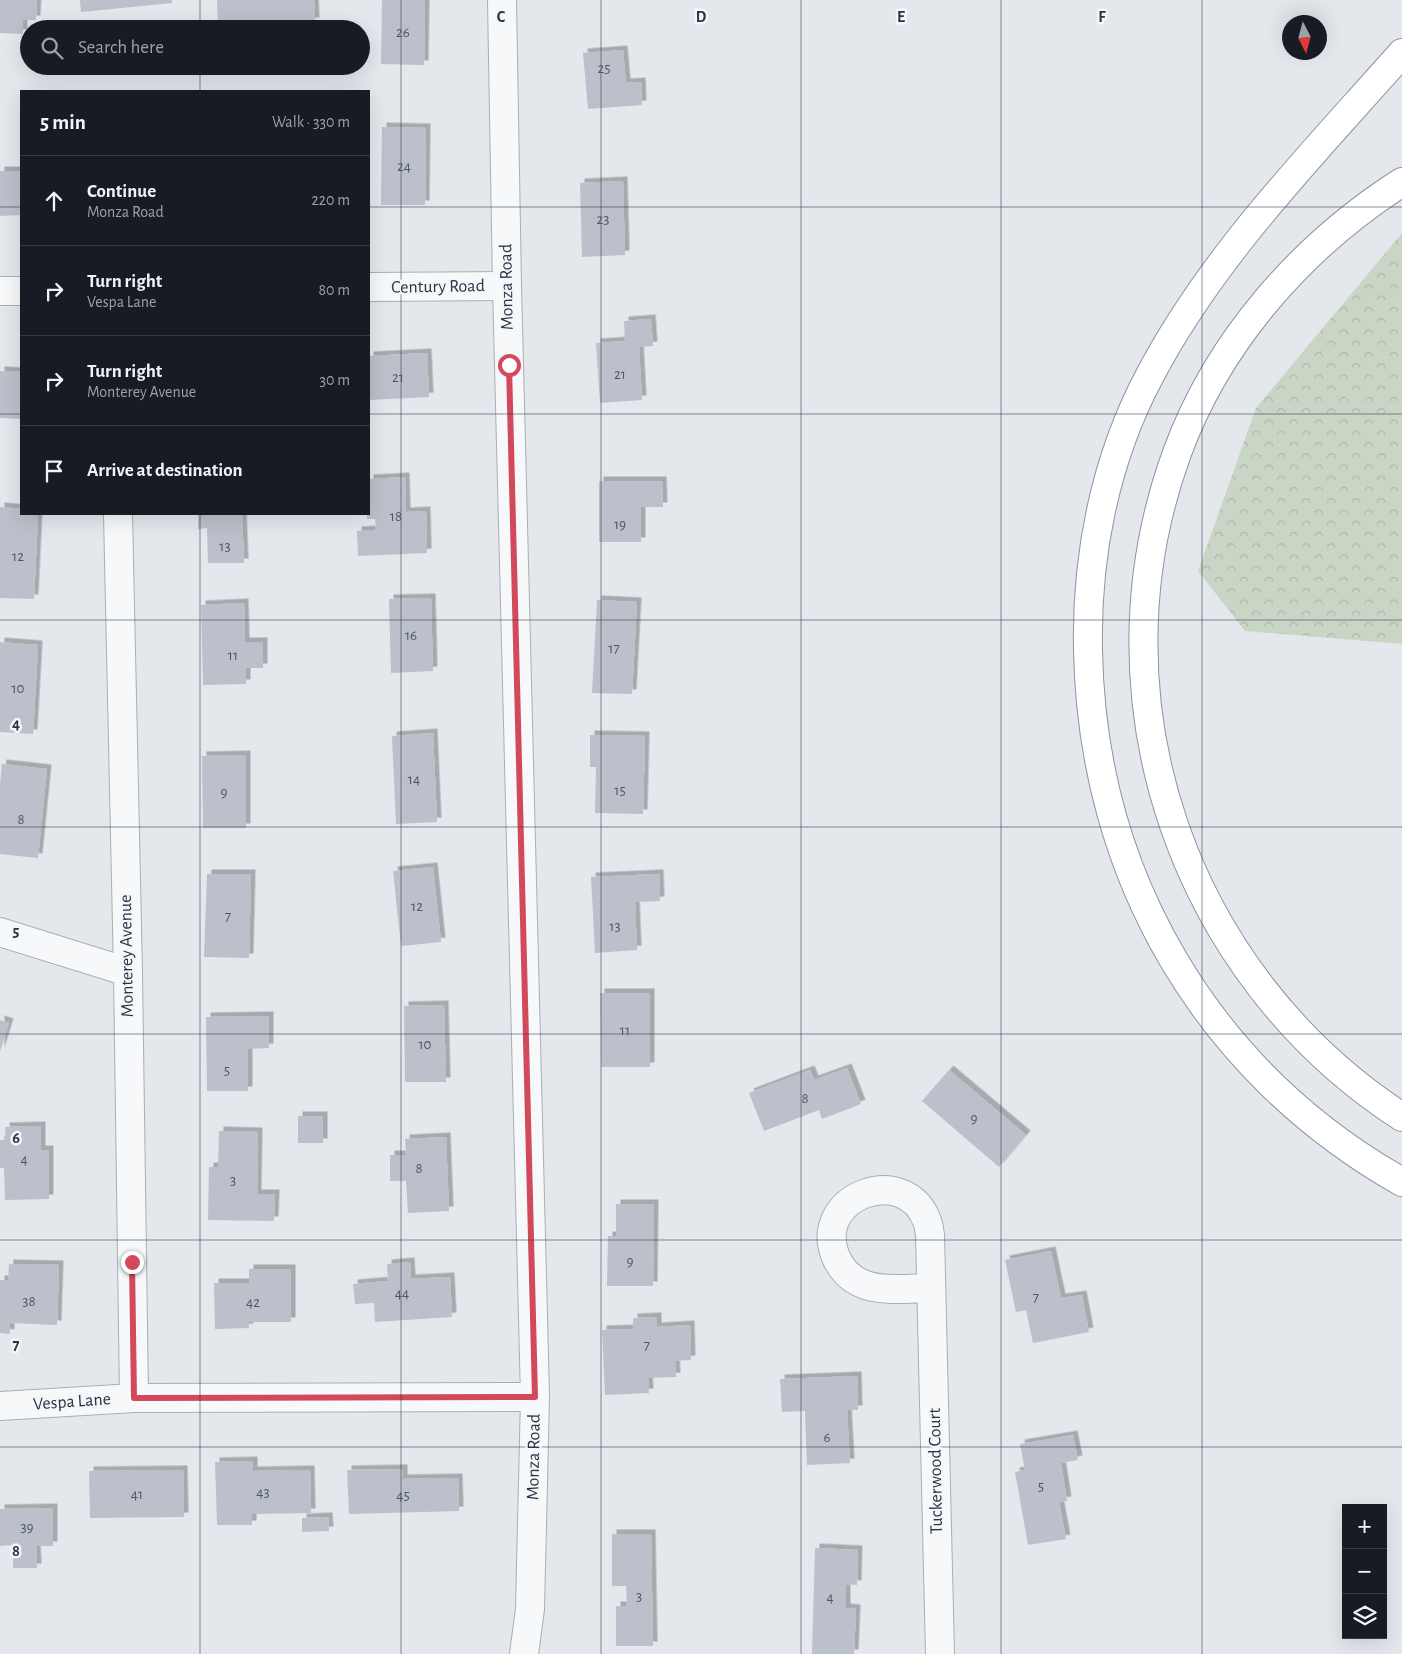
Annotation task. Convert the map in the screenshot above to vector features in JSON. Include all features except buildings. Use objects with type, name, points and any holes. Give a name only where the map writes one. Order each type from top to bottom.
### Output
[{"type":"highway","points":[[1402,53],[1298,171],[1226,258],[1178,327],[1148,378],[1125,431],[1107,485],[1094,545],[1087,633],[1092,720],[1108,808],[1132,876],[1178,968],[1211,1016],[1269,1083],[1312,1122],[1336,1140],[1402,1182]]},
{"type":"highway","points":[[1402,182],[1346,222],[1307,256],[1266,301],[1225,357],[1199,404],[1170,474],[1155,526],[1150,554],[1144,633],[1148,713],[1159,776],[1179,842],[1206,901],[1240,960],[1291,1024],[1348,1078],[1402,1116]]},
{"type":"street","name":"Monza Road","points":[[502,0],[507,286],[535,1397],[530,1608],[524,1654]]},
{"type":"street","name":"Century Road","points":[[370,287],[507,286]]},
{"type":"street","points":[[0,291],[20,291]]},
{"type":"street","name":"Monterey Avenue","points":[[118,515],[128,972],[134,1398]]},
{"type":"street","points":[[0,932],[128,972]]},
{"type":"street","name":"Tuckerwood Court","points":[[932,1288],[940,1654]]},
{"type":"street","name":"Vespa Lane","points":[[0,1406],[134,1398],[535,1397]]},
{"type":"green space","points":[[1402,233],[1402,644],[1245,631],[1198,571],[1256,408]]},
{"type":"route","points":[[132,1262],[134,1398],[535,1397],[509,365]]}]
